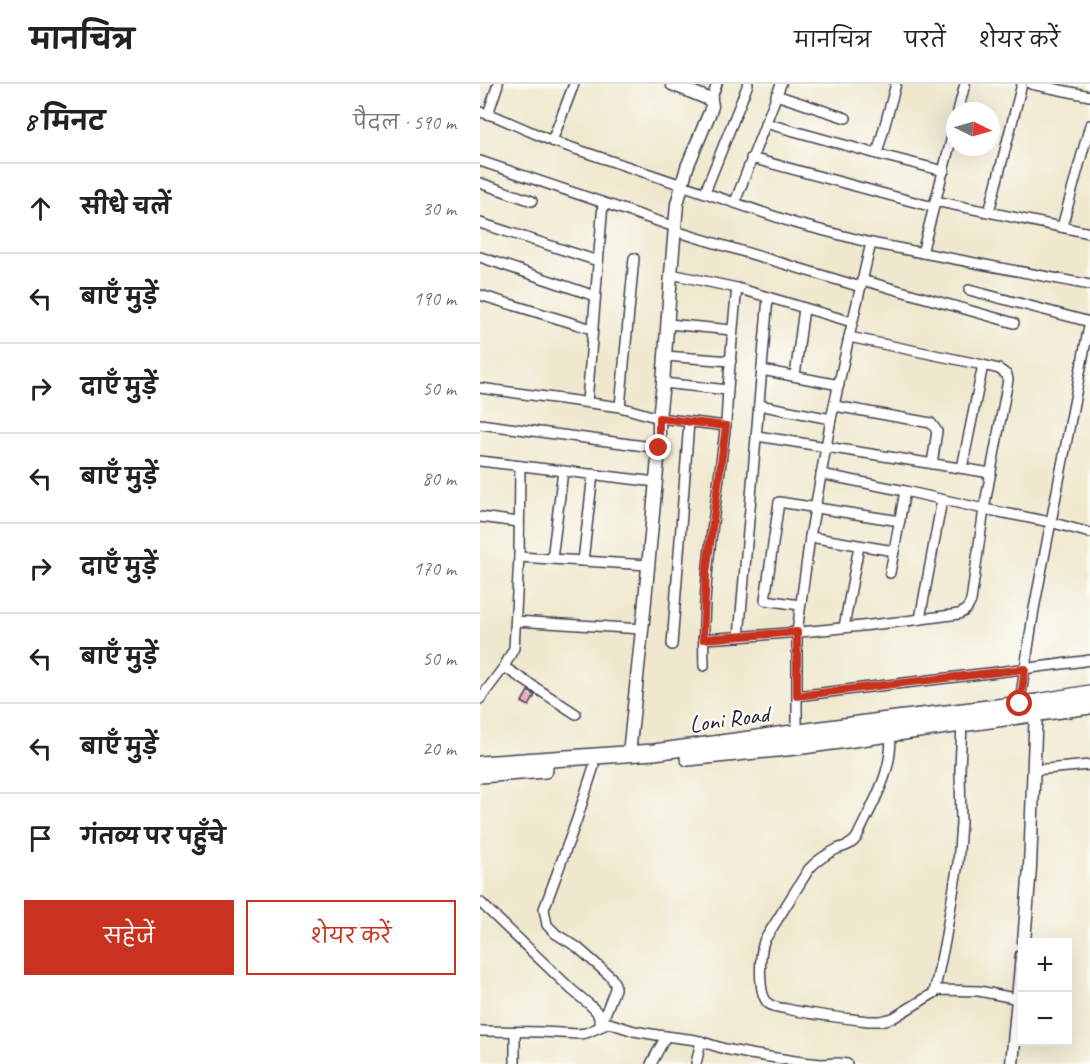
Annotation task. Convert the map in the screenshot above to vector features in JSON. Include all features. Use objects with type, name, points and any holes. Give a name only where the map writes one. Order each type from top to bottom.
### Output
[{"type":"highway","name":"Loni Road","points":[[1036,708],[1090,693]]},
{"type":"highway","name":"Loni Road","points":[[480,775],[796,747],[889,727],[1036,708],[1090,706]]},
{"type":"highway","name":"Loni Road","points":[[480,764],[654,752],[798,733],[962,723],[1019,710]]},
{"type":"street","points":[[498,84],[484,113],[552,141],[681,185],[794,223],[871,243],[1090,285]]},
{"type":"street","points":[[552,141],[574,84]]},
{"type":"street","points":[[672,84],[711,99]]},
{"type":"street","points":[[628,754],[656,482],[659,418],[677,204],[687,166],[710,112],[711,99],[717,84]]},
{"type":"street","points":[[705,192],[748,84]]},
{"type":"street","points":[[735,202],[781,84]]},
{"type":"street","points":[[877,154],[896,84]]},
{"type":"street","points":[[960,102],[965,84]]},
{"type":"street","points":[[989,212],[1022,84]]},
{"type":"street","points":[[1031,84],[1090,96]]},
{"type":"street","points":[[777,95],[846,118]]},
{"type":"street","points":[[765,123],[944,171]]},
{"type":"street","points":[[1062,227],[1090,125]]},
{"type":"street","points":[[922,253],[948,156]]},
{"type":"street","points":[[752,158],[934,204],[989,212],[1090,233]]},
{"type":"street","points":[[480,161],[675,229],[861,284],[1014,323]]},
{"type":"street","points":[[480,183],[532,201]]},
{"type":"street","points":[[587,402],[603,203]]},
{"type":"street","points":[[480,223],[598,261]]},
{"type":"street","points":[[798,733],[797,632],[810,537],[831,419],[871,243]]},
{"type":"street","points":[[480,257],[595,296]]},
{"type":"street","points":[[620,407],[634,258]]},
{"type":"street","points":[[671,274],[737,288],[852,322]]},
{"type":"street","points":[[704,666],[706,574],[726,426],[737,288]]},
{"type":"street","points":[[969,290],[1090,321],[1034,609],[1019,710]]},
{"type":"street","points":[[480,295],[592,329]]},
{"type":"street","points":[[740,637],[768,297]]},
{"type":"street","points":[[795,376],[804,308]]},
{"type":"street","points":[[668,324],[732,330]]},
{"type":"street","points":[[703,639],[920,620],[959,614],[969,608],[1007,375],[983,365],[849,337]]},
{"type":"street","points":[[665,356],[732,361]]},
{"type":"street","points":[[962,468],[983,365]]},
{"type":"street","points":[[762,370],[839,385]]},
{"type":"street","points":[[663,383],[728,390]]},
{"type":"street","points":[[480,388],[620,407],[659,418],[726,426]]},
{"type":"street","points":[[759,405],[831,419]]},
{"type":"street","points":[[835,406],[932,423],[937,431],[932,464]]},
{"type":"street","points":[[672,645],[689,422]]},
{"type":"street","points":[[480,424],[659,448]]},
{"type":"street","points":[[757,436],[991,473]]},
{"type":"street","points":[[480,461],[656,482]]},
{"type":"street","points":[[480,697],[504,667],[514,648],[519,557],[520,466]]},
{"type":"street","points":[[552,560],[563,471]]},
{"type":"street","points":[[584,561],[593,474]]},
{"type":"street","points":[[822,474],[1050,522],[1090,533]]},
{"type":"street","points":[[890,573],[905,491]]},
{"type":"street","points":[[920,620],[942,500]]},
{"type":"street","points":[[800,605],[765,600],[779,502],[900,521]]},
{"type":"street","points":[[480,517],[518,522]]},
{"type":"street","points":[[810,537],[894,551]]},
{"type":"street","points":[[844,627],[859,546]]},
{"type":"street","points":[[519,557],[648,565]]},
{"type":"street","points":[[516,621],[642,629]]},
{"type":"street","points":[[797,696],[1025,669],[1090,658]]},
{"type":"street","points":[[504,667],[576,714]]},
{"type":"street","points":[[1024,938],[1030,867],[1036,708]]},
{"type":"street","points":[[934,993],[958,863],[961,823],[962,723]]},
{"type":"street","points":[[889,727],[891,752],[888,768],[857,837],[851,844],[826,856],[809,869],[764,941],[759,966],[765,998],[770,1005],[869,1021],[893,1018],[939,990],[979,991],[1018,999]]},
{"type":"street","points":[[1034,770],[1090,765]]},
{"type":"street","points":[[594,766],[544,909],[547,926],[577,948],[611,977],[615,984],[601,1025]]},
{"type":"street","points":[[480,902],[572,990],[591,1005],[597,1012],[601,1025]]},
{"type":"street","points":[[1012,1064],[1018,1008]]},
{"type":"street","points":[[480,1031],[579,1034],[609,1023],[634,1031],[701,1041],[750,1054],[821,1064],[847,1064]]},
{"type":"street","points":[[515,1032],[515,1064]]},
{"type":"street","points":[[651,1064],[666,1036]]},
{"type":"street","points":[[696,1064],[701,1041]]},
{"type":"building","points":[[528,691],[535,695],[529,706],[522,702]]},
{"type":"route","points":[[659,448],[659,418],[726,426],[706,574],[703,639],[797,632],[797,696],[1025,669],[1020,704]]}]
